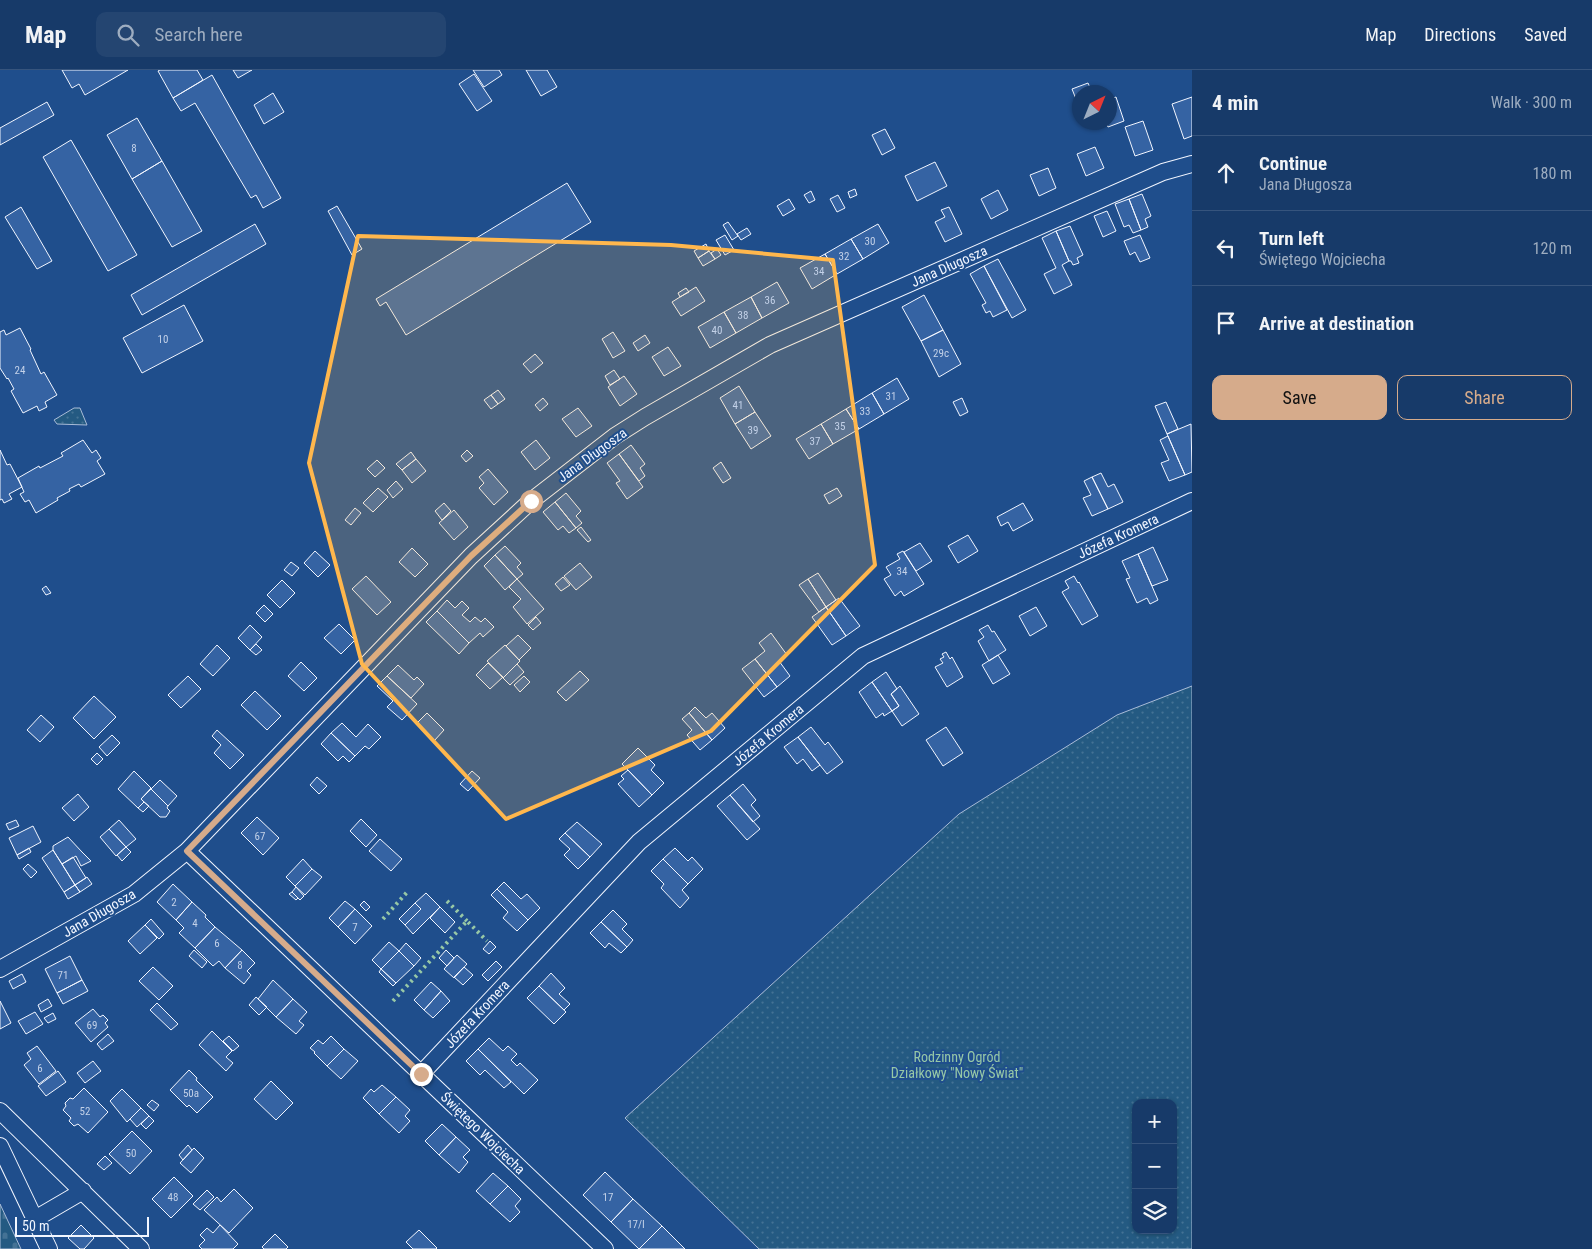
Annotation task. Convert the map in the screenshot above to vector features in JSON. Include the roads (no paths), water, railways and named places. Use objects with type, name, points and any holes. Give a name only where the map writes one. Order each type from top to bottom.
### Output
[{"type":"street","name":"Jana Długosza","points":[[0,969],[134,894],[187,851],[471,556],[531,501],[615,436],[770,345],[1163,172],[1192,164]]},
{"type":"street","name":"Józefa Kromera","points":[[421,1074],[639,842],[863,656],[1192,502]]},
{"type":"street","name":"Świętego Wojciecha","points":[[187,851],[605,1249]]},
{"type":"street","points":[[0,1111],[141,1249]]},
{"type":"street","points":[[0,1146],[49,1249]]},
{"type":"street","points":[[35,1219],[83,1191]]},
{"type":"park label","name":"Rodzinny Ogród Działkowy \"Nowy Świat\"","points":[[957,1066]]}]
